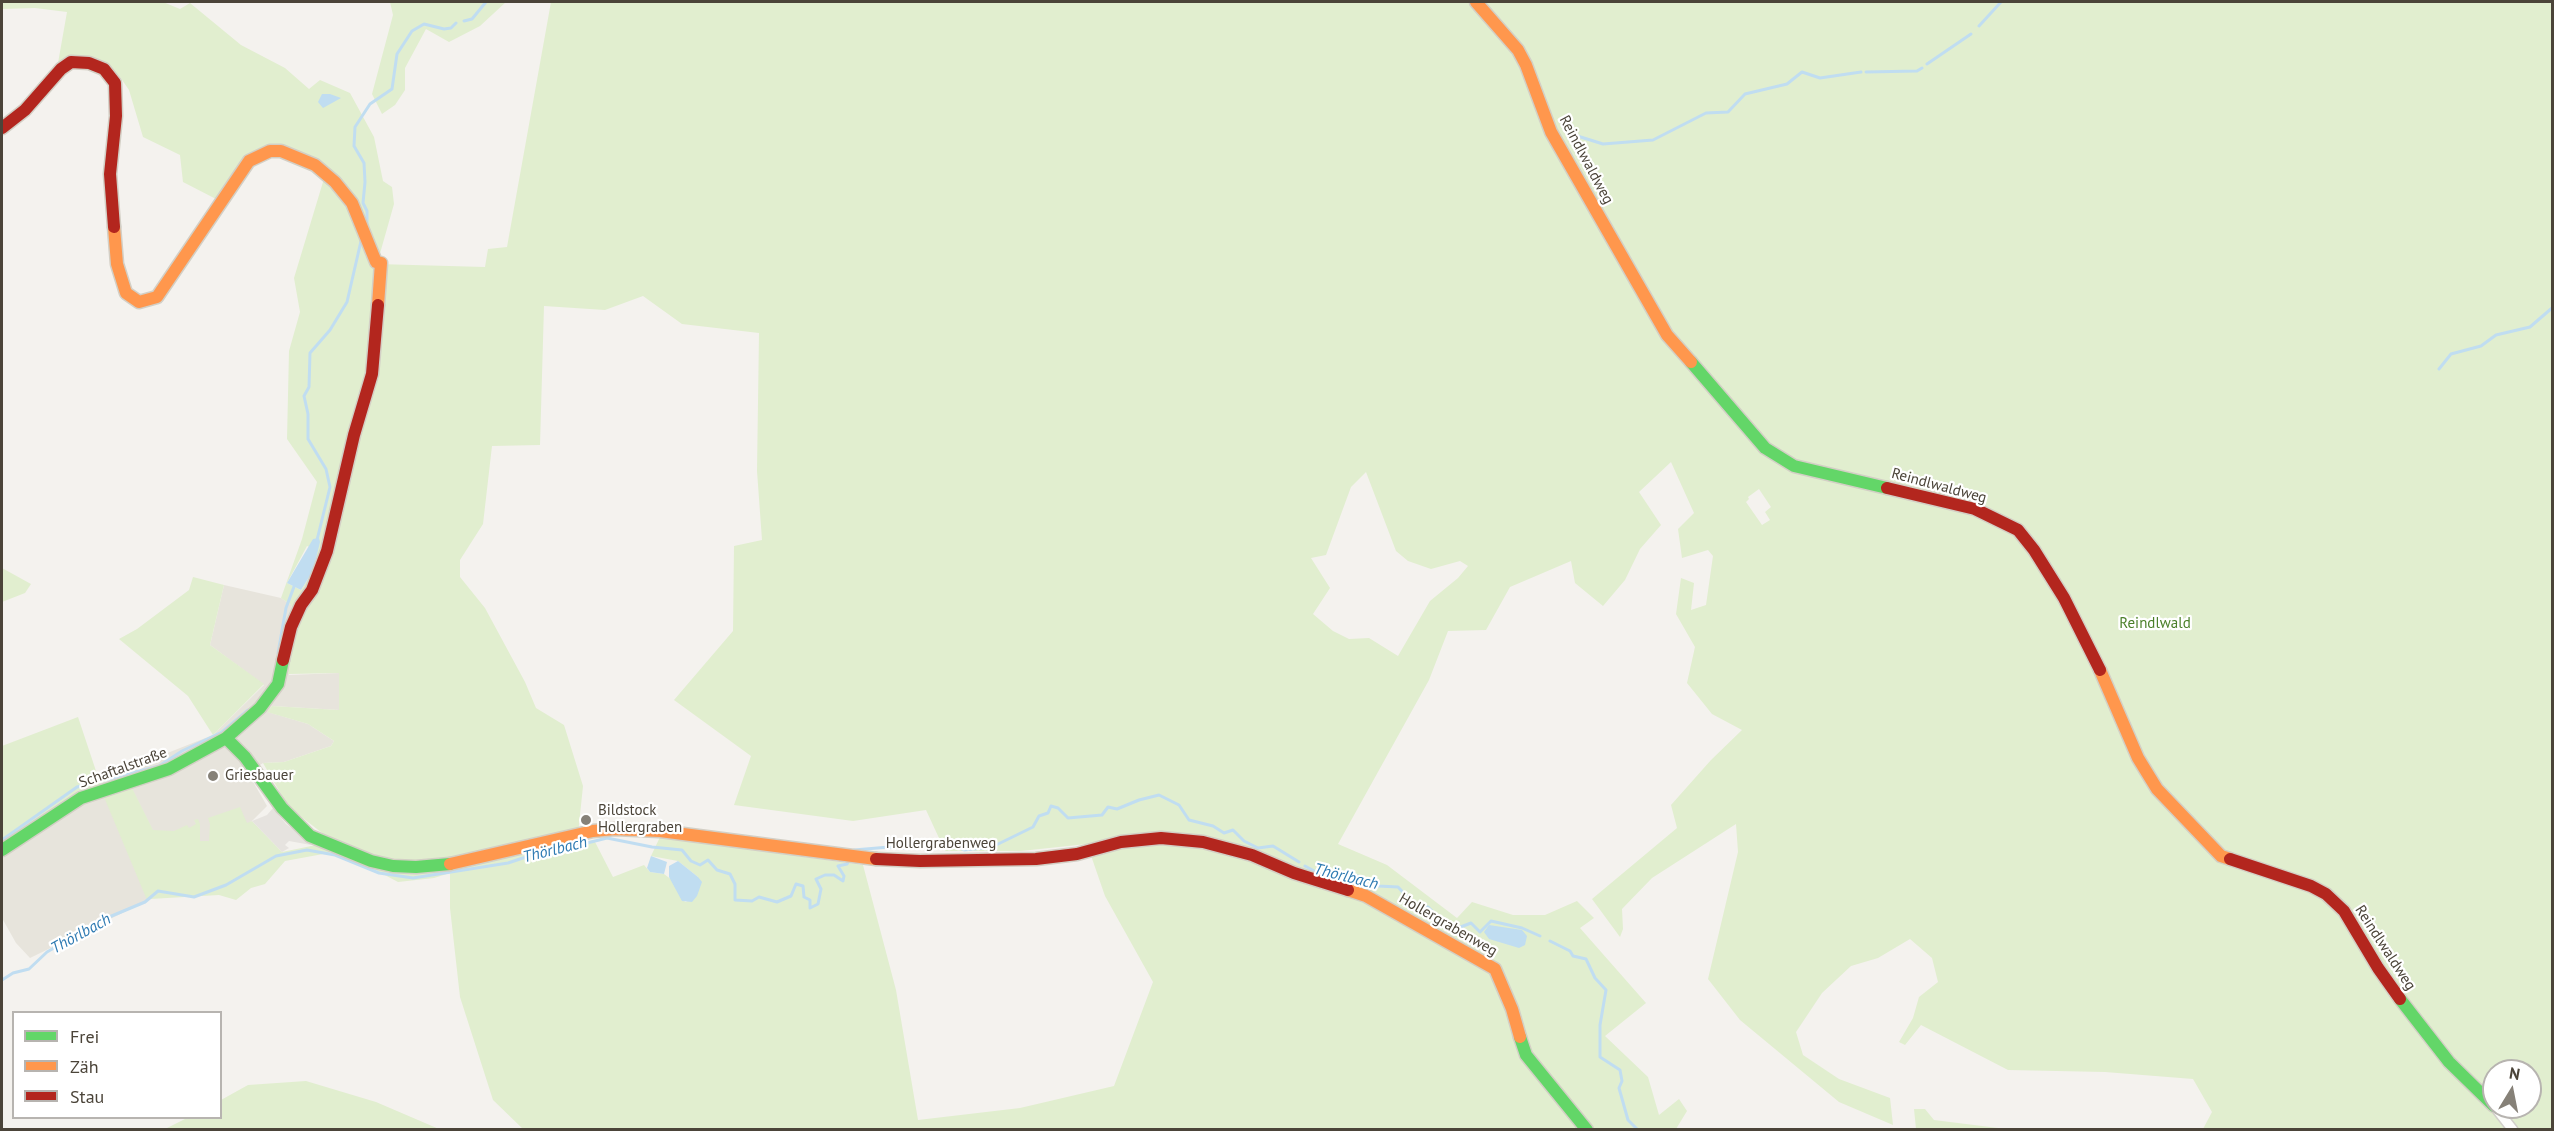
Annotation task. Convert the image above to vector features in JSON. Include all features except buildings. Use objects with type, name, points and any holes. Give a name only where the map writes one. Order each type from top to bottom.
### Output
[{"type":"street","name":"Reindlwaldweg","points":[[1476,2],[1518,50],[1526,65],[1551,132],[1667,335],[1735,411],[1753,436],[1765,448],[1794,466],[1975,508],[2018,530],[2034,550],[2064,598],[2101,672],[2138,758],[2157,789],[2221,856],[2311,886],[2326,894],[2338,905],[2344,911],[2378,968],[2425,1034],[2449,1062],[2482,1094]]},
{"type":"street","name":"Schaftalstraße","points":[[2,128],[25,110],[61,69],[71,62],[89,63],[104,69],[115,83],[116,116],[110,174],[117,264],[126,293],[139,302],[158,297],[249,161],[270,151],[281,151],[315,165],[335,182],[352,203],[376,262],[381,264],[372,374],[354,435],[327,551],[312,590],[301,605],[291,627],[278,684],[260,708],[226,738],[169,769],[81,798],[2,850]]},
{"type":"street","name":"Hollergrabenweg","points":[[226,738],[245,757],[282,808],[310,836],[361,857],[393,866],[416,867],[456,863],[593,831],[615,829],[660,831],[727,839],[851,858],[920,861],[1036,859],[1077,854],[1121,842],[1172,839],[1203,842],[1252,855],[1294,873],[1366,896],[1495,969],[1512,1009],[1526,1055],[1587,1130]]},
{"type":"shaded area","points":[[224,585],[281,598],[291,605],[296,629],[289,675],[339,673],[339,710],[272,706],[268,712],[308,724],[334,741],[331,746],[284,762],[263,763],[248,773],[267,806],[252,821],[162,883],[145,902],[30,958],[16,943],[2,918],[2,844],[74,796],[100,786],[99,780],[213,735],[264,685],[210,645]]},
{"type":"shaded area","points":[[273,808],[286,824],[311,845],[289,841],[285,845],[289,848],[282,852],[252,821],[267,815]]},
{"type":"green space","name":"Reindlwald","points":[[2,2],[163,2],[180,9],[190,3],[241,45],[285,68],[309,89],[320,80],[350,93],[374,137],[383,181],[392,187],[394,204],[377,264],[485,267],[488,249],[507,247],[551,2],[2552,2],[2552,1129],[2203,1129],[2212,1112],[2193,1079],[2105,1072],[2008,1070],[1921,1025],[1905,1045],[1899,1042],[1913,1018],[1919,997],[1938,982],[1932,958],[1910,939],[1878,958],[1851,966],[1822,993],[1796,1032],[1803,1055],[1839,1079],[1890,1098],[1893,1125],[1839,1102],[1740,1020],[1708,979],[1738,852],[1736,824],[1652,878],[1622,909],[1623,929],[1620,937],[1592,899],[1677,828],[1671,805],[1711,760],[1742,730],[1712,714],[1687,683],[1695,647],[1676,614],[1681,578],[1694,583],[1691,610],[1706,605],[1713,556],[1708,550],[1682,558],[1678,529],[1694,513],[1671,462],[1639,492],[1661,525],[1640,549],[1625,580],[1603,606],[1575,583],[1571,561],[1510,587],[1486,630],[1448,631],[1429,680],[1338,844],[1387,865],[1457,918],[1472,902],[1513,915],[1545,915],[1577,901],[1594,918],[1580,928],[1646,1003],[1605,1036],[1648,1077],[1659,1115],[1679,1099],[1687,1111],[1676,1129],[523,1129],[493,1100],[460,997],[450,908],[450,873],[434,878],[398,882],[366,865],[334,852],[285,861],[265,884],[251,888],[236,900],[219,895],[150,899],[145,902],[147,900],[104,797],[132,788],[153,830],[174,831],[187,825],[189,828],[196,824],[194,820],[198,819],[200,841],[209,841],[208,818],[240,807],[247,823],[252,821],[282,852],[321,844],[326,836],[295,812],[285,801],[263,763],[284,762],[331,746],[334,741],[308,724],[267,712],[272,706],[339,710],[339,673],[288,674],[296,629],[291,605],[281,598],[302,539],[317,482],[287,439],[289,351],[300,312],[294,278],[326,172],[309,156],[293,149],[267,146],[252,152],[216,199],[183,182],[180,155],[143,137],[129,90],[120,77],[107,65],[69,58],[58,63],[67,12],[35,8],[2,9]],"holes":[[[643,296],[682,324],[759,333],[757,471],[762,540],[734,546],[733,631],[674,700],[751,756],[734,805],[853,821],[926,810],[945,851],[1021,851],[1087,844],[1105,896],[1153,982],[1114,1086],[1020,1108],[918,1120],[896,990],[863,865],[660,837],[651,856],[678,861],[698,877],[694,899],[685,902],[672,880],[664,874],[650,872],[644,865],[613,877],[594,840],[577,844],[583,786],[564,725],[536,708],[525,682],[485,608],[460,577],[460,560],[483,524],[492,446],[540,445],[544,306],[605,310]],[[1366,472],[1396,551],[1408,561],[1431,569],[1460,561],[1468,566],[1458,578],[1430,601],[1398,656],[1369,638],[1349,639],[1333,631],[1313,614],[1330,588],[1311,558],[1326,555],[1351,487]],[[1759,489],[1771,507],[1765,512],[1770,520],[1762,525],[1746,502],[1748,497]],[[307,546],[316,550],[316,560],[313,571],[301,590],[287,583]]]},
{"type":"green space","points":[[390,2],[506,2],[480,26],[449,42],[426,29],[405,68],[405,90],[395,105],[382,114],[372,94],[393,15]]},
{"type":"green space","points":[[2,568],[31,584],[25,593],[2,602]]},
{"type":"green space","points":[[193,577],[224,585],[210,645],[264,684],[213,735],[188,696],[119,639],[137,629],[189,590]]},
{"type":"green space","points":[[78,717],[101,786],[74,796],[2,844],[2,746]]},
{"type":"green space","points":[[306,1081],[376,1102],[439,1129],[165,1129],[185,1119],[222,1119],[222,1099],[248,1085]]},
{"type":"green space","points":[[1914,1109],[1925,1109],[1934,1120],[2006,1129],[1916,1129]]},
{"type":"water","points":[[322,94],[341,98],[323,108],[318,102]]},
{"type":"water","points":[[319,538],[313,571],[301,590],[287,583],[313,539]]},
{"type":"water","points":[[651,856],[667,862],[664,874],[650,872],[647,868]]},
{"type":"water","points":[[678,861],[702,882],[692,902],[682,901],[669,877],[669,866]]},
{"type":"water","points":[[1489,925],[1522,930],[1527,936],[1525,945],[1519,948],[1489,939],[1484,932]]},
{"type":"waterway","points":[[464,21],[472,19],[486,2]]},
{"type":"waterway","points":[[1979,26],[2001,2]]},
{"type":"waterway","points":[[367,230],[367,211],[363,203],[364,163],[354,146],[355,127],[370,104],[392,89],[397,54],[412,31],[424,24],[444,29],[451,28],[456,23]]},
{"type":"waterway","points":[[1927,64],[1971,34]]},
{"type":"waterway","points":[[1866,72],[1917,71],[1922,68]]},
{"type":"waterway","points":[[1568,133],[1603,144],[1653,140],[1706,113],[1728,112],[1745,94],[1787,84],[1802,72],[1820,78],[1861,72]]},
{"type":"waterway","points":[[317,540],[330,487],[326,469],[308,439],[308,414],[304,396],[309,387],[310,353],[330,330],[347,302],[361,241]]},
{"type":"waterway","points":[[2439,369],[2451,354],[2481,346],[2496,335],[2530,327],[2552,308]]},
{"type":"waterway","points":[[278,653],[286,608],[295,584]]},
{"type":"waterway","points":[[2,840],[77,787],[159,766],[182,751],[222,732],[248,710]]},
{"type":"waterway","name":"Thörlbach","points":[[852,854],[854,850],[906,848],[925,842],[953,845],[964,850],[992,847],[1033,827],[1039,816],[1048,813],[1051,806],[1058,808],[1068,818],[1102,815],[1108,807],[1117,809],[1159,795],[1179,805],[1189,820],[1213,826],[1224,833],[1233,830],[1244,841],[1258,848],[1273,846],[1299,862]]},
{"type":"waterway","name":"Thörlbach","points":[[2,980],[13,973],[29,969],[47,952],[102,920],[145,902],[158,891],[194,897],[226,885],[276,856],[307,850],[335,855],[379,873],[413,878],[508,863],[556,847],[575,846],[607,838],[682,850],[691,861],[700,865],[708,860],[717,870],[730,874],[735,884],[735,900],[752,901],[759,897],[777,902],[791,896],[796,884],[803,886],[804,897],[810,900],[810,908],[818,904],[821,889],[816,879],[825,875],[834,875],[843,881],[844,876],[838,866],[847,864],[849,860]]},
{"type":"waterway","name":"Thörlbach","points":[[1305,866],[1316,872],[1337,876],[1347,873],[1364,878],[1378,886],[1398,887],[1415,905],[1428,907],[1447,926],[1458,928],[1471,923],[1480,932],[1491,921],[1522,928],[1540,936]]},
{"type":"waterway","name":"Thörlbach","points":[[1550,941],[1570,951],[1573,956],[1586,959],[1595,978],[1606,990],[1600,1025],[1600,1057],[1620,1070],[1622,1081],[1619,1088],[1628,1120],[1638,1130]]},
{"type":"traffic: fast","points":[[1691,362],[1765,448],[1794,466],[1887,488]]},
{"type":"traffic: fast","points":[[2,850],[81,798],[169,769],[226,738],[260,708],[278,684],[283,660]]},
{"type":"traffic: fast","points":[[226,738],[245,757],[282,808],[310,836],[371,861],[393,866],[416,867],[450,864]]},
{"type":"traffic: fast","points":[[2400,999],[2449,1062],[2482,1094]]},
{"type":"traffic: fast","points":[[1520,1037],[1526,1055],[1587,1130]]},
{"type":"traffic: slow","points":[[1476,2],[1518,50],[1526,65],[1551,132],[1667,335],[1691,362]]},
{"type":"traffic: slow","points":[[114,227],[117,264],[126,293],[139,302],[157,297],[249,161],[270,151],[281,151],[315,165],[335,182],[352,203],[376,262],[381,263],[378,305]]},
{"type":"traffic: slow","points":[[2100,670],[2138,758],[2157,789],[2221,856],[2230,859]]},
{"type":"traffic: slow","points":[[450,864],[593,831],[615,829],[660,831],[876,859]]},
{"type":"traffic: slow","points":[[1348,890],[1366,896],[1495,969],[1512,1009],[1520,1037]]},
{"type":"traffic: jam","points":[[2,128],[25,110],[61,69],[71,62],[89,63],[104,69],[115,83],[116,116],[110,174],[114,227]]},
{"type":"traffic: jam","points":[[283,660],[291,627],[301,605],[312,590],[327,551],[354,435],[372,374],[378,305]]},
{"type":"traffic: jam","points":[[1887,488],[1975,509],[2018,530],[2034,550],[2064,598],[2100,670]]},
{"type":"traffic: jam","points":[[876,859],[920,861],[1036,859],[1077,854],[1121,842],[1161,838],[1203,842],[1252,855],[1294,873],[1348,890]]},
{"type":"traffic: jam","points":[[2230,859],[2311,886],[2326,894],[2344,911],[2378,968],[2400,999]]},
{"type":"place","name":"Griesbauer","points":[[213,776]]},
{"type":"place","name":"Bildstock Hollergraben","points":[[586,820]]}]
